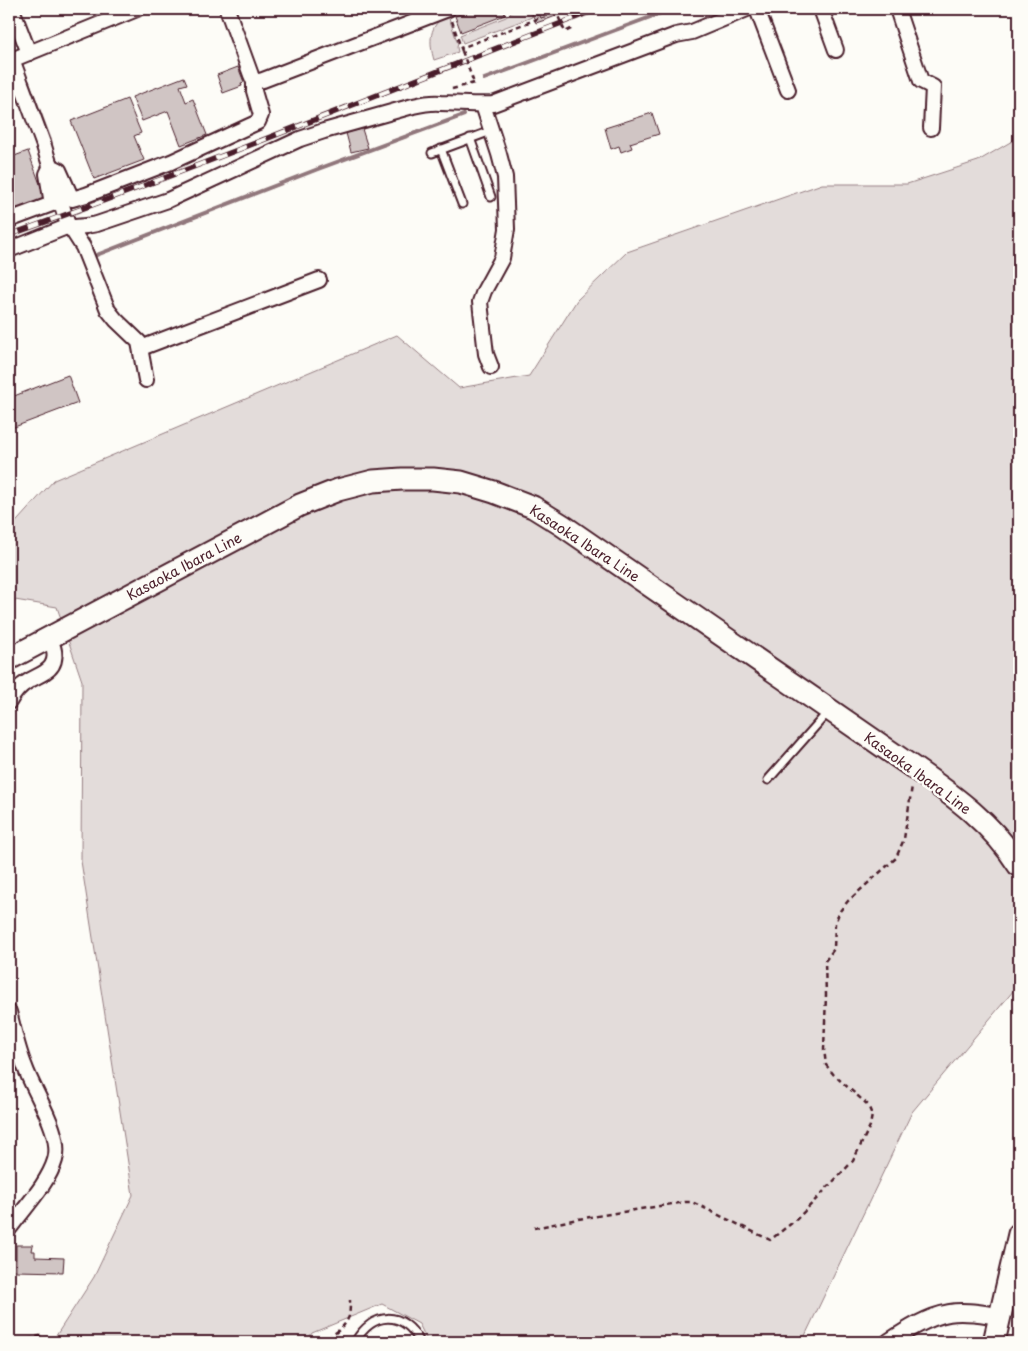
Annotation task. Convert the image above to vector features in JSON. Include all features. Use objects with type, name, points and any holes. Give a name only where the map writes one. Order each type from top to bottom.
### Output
[{"type":"main road","name":"Kasaoka Ibara Line","points":[[9,659],[300,505],[338,490],[372,482],[402,479],[433,479],[461,482],[533,507],[562,525],[958,800],[989,827],[1011,853],[1019,866]]},
{"type":"main road","points":[[994,1342],[1019,1234]]},
{"type":"street","points":[[12,9],[29,53]]},
{"type":"street","points":[[137,9],[122,11],[11,60],[51,166],[65,215],[83,247],[108,310],[140,342],[146,380]]},
{"type":"street","points":[[51,166],[59,170],[72,199],[171,162],[258,122],[261,115],[254,91],[254,82],[227,9]]},
{"type":"street","points":[[9,250],[64,228],[97,224],[168,200],[300,139],[324,131],[412,106],[439,102],[493,104],[676,35],[692,32],[747,9]]},
{"type":"street","points":[[757,9],[788,90]]},
{"type":"street","points":[[820,9],[836,50]]},
{"type":"street","points":[[897,9],[921,81],[933,87],[931,128]]},
{"type":"street","points":[[254,82],[449,13]]},
{"type":"street","points":[[482,105],[505,177],[507,228],[502,258],[480,302],[486,354],[491,367]]},
{"type":"street","points":[[9,220],[52,204],[47,174],[51,166]]},
{"type":"street","points":[[141,348],[319,280]]},
{"type":"street","points":[[9,702],[27,682],[47,671],[53,664],[55,656],[54,647],[49,638]]},
{"type":"street","points":[[9,1012],[25,1067],[53,1129],[57,1143],[56,1158],[51,1172],[9,1229]]},
{"type":"street","points":[[889,1342],[926,1320],[949,1313],[1000,1316]]},
{"type":"lane","points":[[432,153],[491,131]]},
{"type":"lane","points":[[470,138],[491,198]]},
{"type":"lane","points":[[441,149],[462,204]]},
{"type":"lane","points":[[768,780],[830,710]]},
{"type":"lane","points":[[355,1342],[361,1332],[371,1323],[384,1318],[394,1319],[406,1325],[415,1333],[420,1342]]},
{"type":"path","points":[[462,49],[537,19],[534,9]]},
{"type":"path","points":[[536,15],[554,9],[565,32],[573,28]]},
{"type":"path","points":[[448,91],[474,83],[449,13]]},
{"type":"path","points":[[534,1228],[578,1219],[692,1202],[770,1240],[797,1219],[853,1161],[870,1126],[872,1115],[868,1105],[834,1075],[826,1065],[824,1049],[825,961],[834,949],[835,923],[840,912],[848,901],[896,858],[904,839],[914,768]]},
{"type":"path","points":[[320,1342],[335,1333],[346,1322],[349,1316],[350,1300]]},
{"type":"path","points":[[19,1342],[40,1336],[66,1342]]},
{"type":"shaded area","points":[[512,9],[529,9],[532,17],[463,43],[460,35],[506,17],[511,13]]},
{"type":"shaded area","points":[[448,15],[458,44],[458,52],[434,60],[431,47],[433,29],[441,19]]},
{"type":"shaded area","points":[[1019,137],[1019,984],[912,1112],[802,1342],[428,1342],[419,1324],[382,1304],[312,1333],[306,1342],[52,1342],[94,1277],[133,1195],[81,861],[82,681],[57,607],[9,599],[9,530],[54,480],[397,335],[459,388],[529,376],[577,300],[627,252],[822,184],[907,184],[978,161]]},
{"type":"building","points":[[473,9],[503,9],[505,15],[461,32],[455,16]]},
{"type":"building","points":[[530,9],[544,9],[538,11],[541,18],[547,16],[548,19],[536,23]]},
{"type":"building","points":[[544,9],[574,9],[548,19],[547,16],[541,18],[538,11]]},
{"type":"building","points":[[238,67],[244,82],[241,83],[242,86],[223,93],[217,75]]},
{"type":"building","points":[[184,77],[187,84],[180,86],[186,102],[193,99],[207,135],[181,145],[168,111],[142,121],[132,97]]},
{"type":"building","points":[[127,99],[141,133],[134,136],[144,160],[94,179],[71,121]]},
{"type":"building","points":[[652,113],[659,134],[630,143],[632,148],[621,152],[619,146],[611,149],[605,128]]},
{"type":"building","points":[[362,129],[368,148],[351,152],[346,133]]},
{"type":"building","points":[[28,151],[45,198],[9,212],[9,158]]},
{"type":"building","points":[[68,375],[78,403],[9,429],[9,398]]},
{"type":"building","points":[[16,1245],[33,1245],[32,1251],[35,1251],[35,1257],[64,1258],[63,1272],[16,1271]]},
{"type":"waterway","points":[[484,79],[672,9]]},
{"type":"waterway","points":[[28,82],[51,143]]},
{"type":"waterway","points":[[88,240],[94,256],[318,169],[464,115]]},
{"type":"railway","points":[[9,235],[231,153],[598,9]]}]
